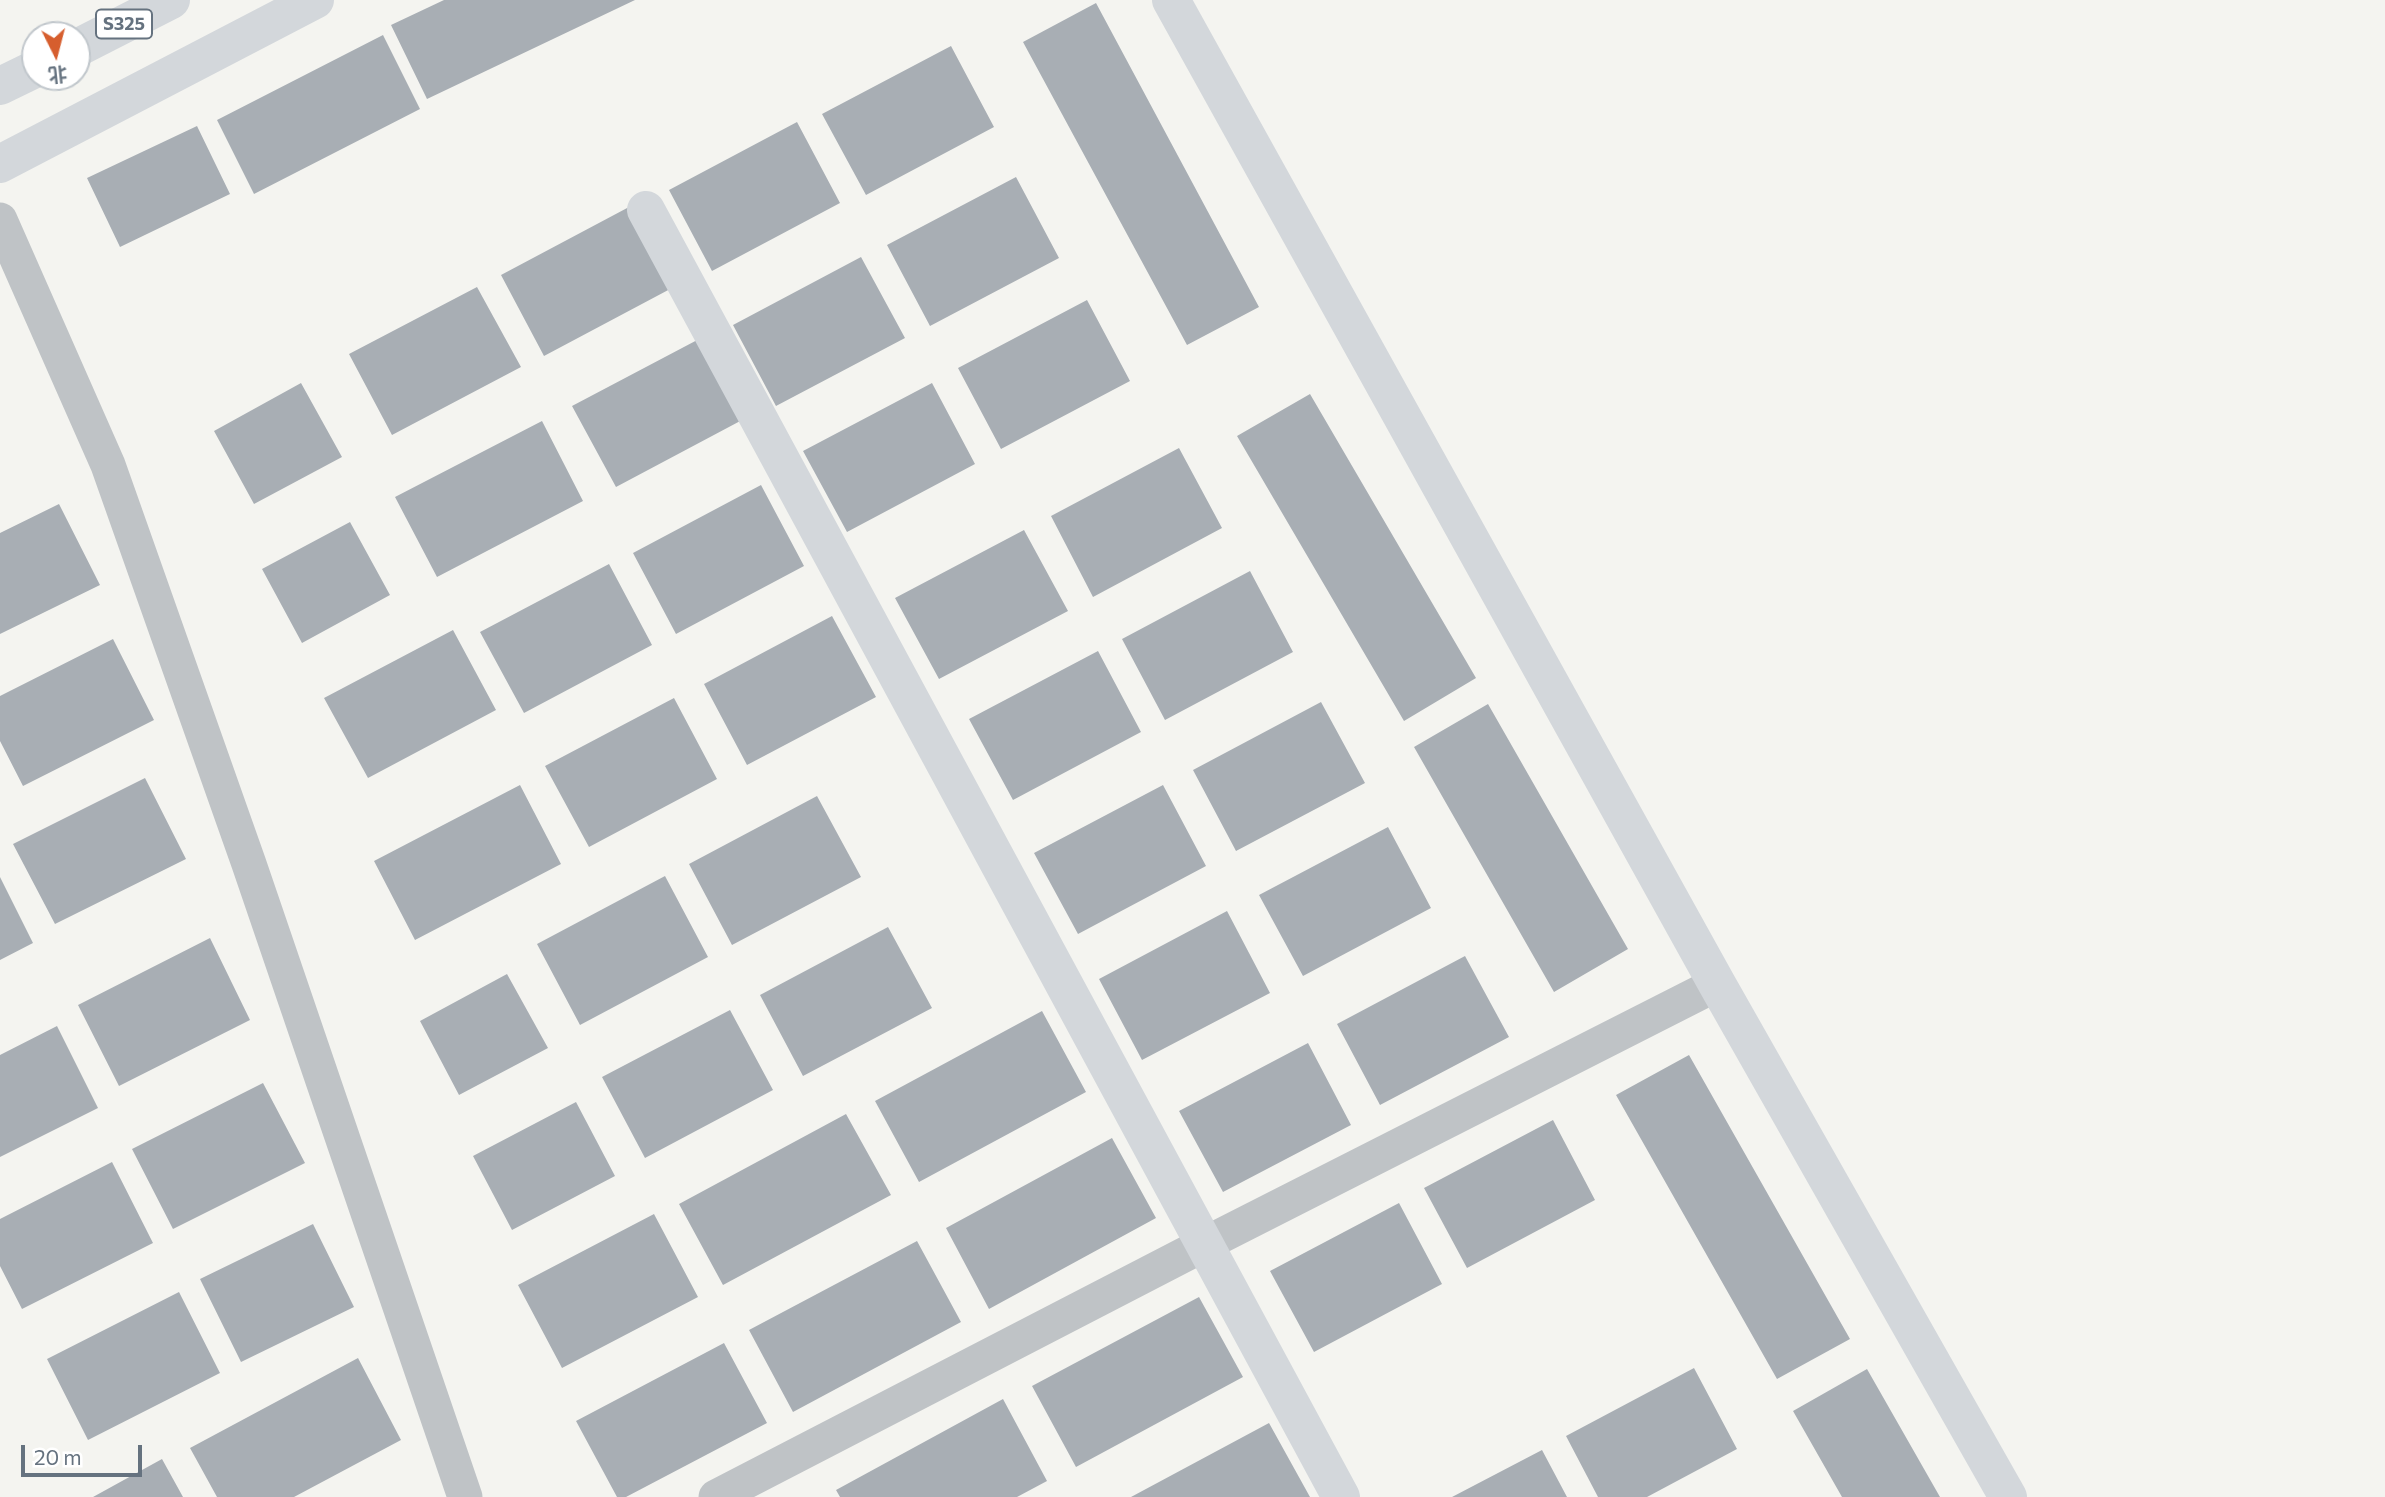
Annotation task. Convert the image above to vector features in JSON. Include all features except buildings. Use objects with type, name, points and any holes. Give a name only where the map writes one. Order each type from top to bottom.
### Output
[{"type":"street","name":"S325","points":[[91,41],[171,0]]},
{"type":"street","points":[[0,164],[315,0]]},
{"type":"street","points":[[1171,0],[1717,985],[2008,1497]]},
{"type":"street","points":[[0,86],[21,76]]},
{"type":"street","points":[[646,210],[1341,1497]]},
{"type":"street","points":[[0,220],[108,465],[249,864],[465,1497]]},
{"type":"street","points":[[716,1497],[1205,1244],[1717,985]]}]
